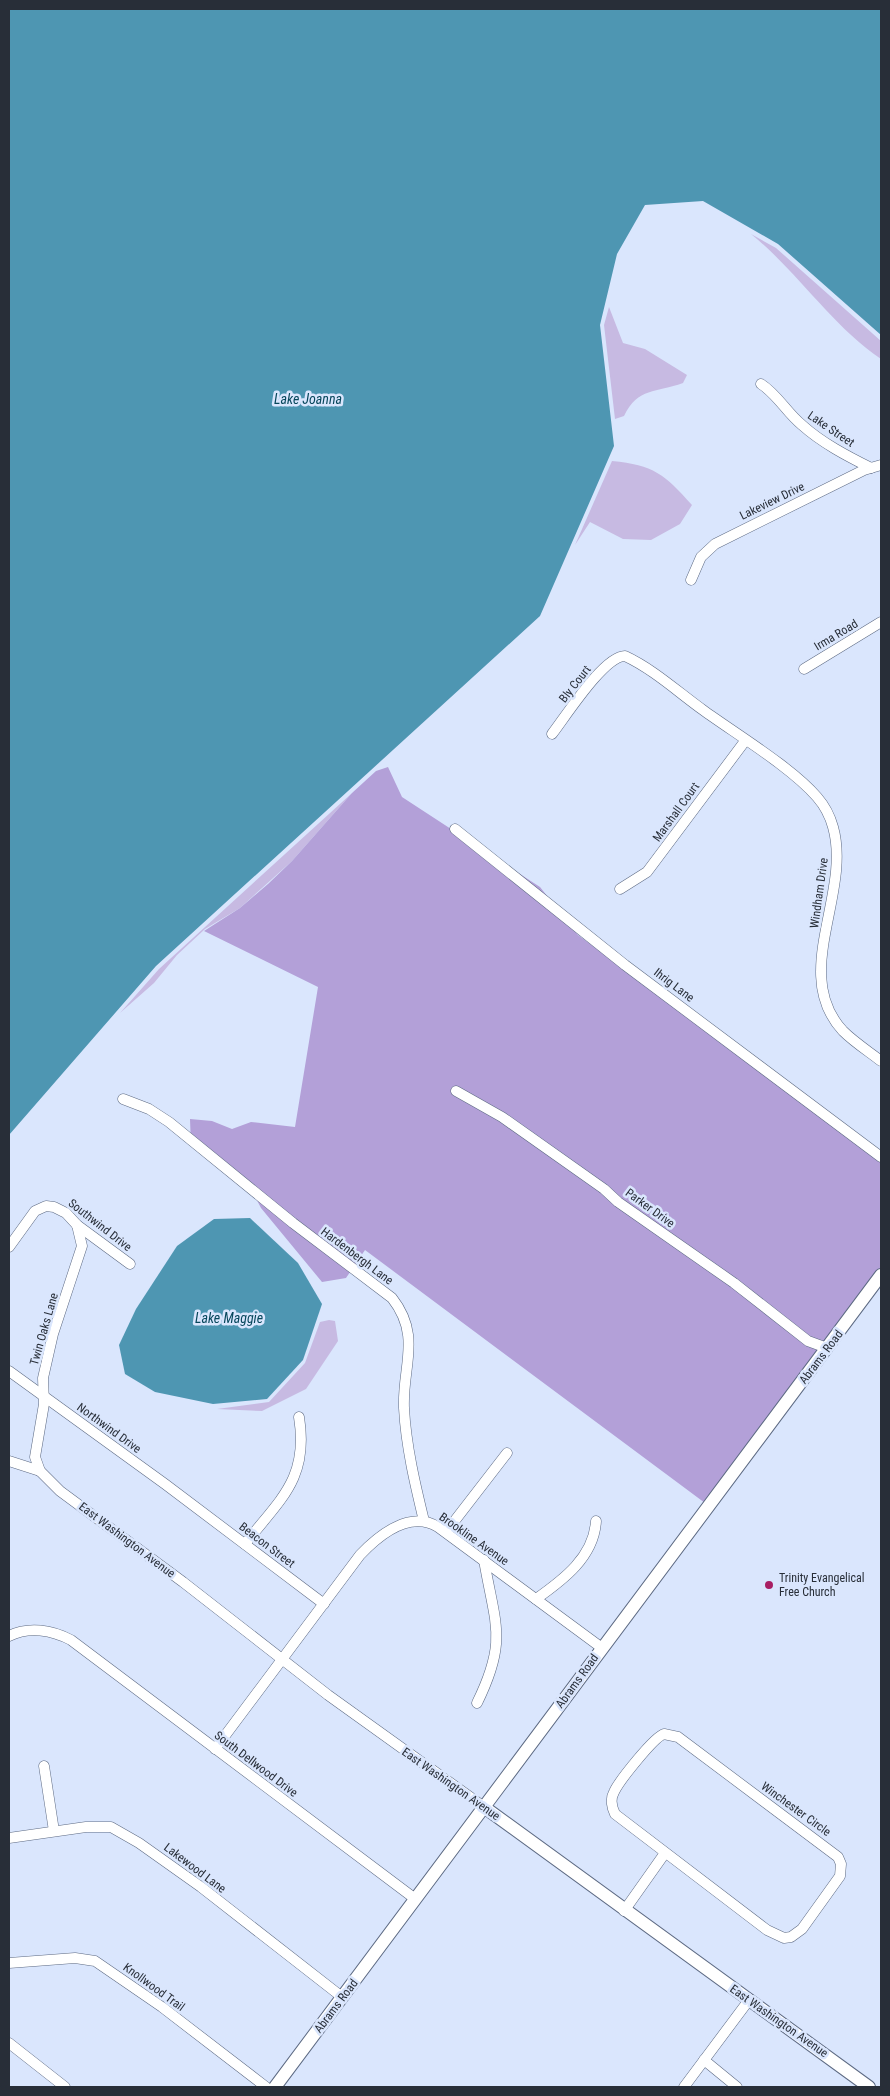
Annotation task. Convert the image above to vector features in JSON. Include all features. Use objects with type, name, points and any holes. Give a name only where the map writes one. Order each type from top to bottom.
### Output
[{"type":"street","name":"Lake Street","points":[[761,384],[776,394],[803,426],[846,455],[876,467]]},
{"type":"street","name":"Lakeview Drive","points":[[691,580],[701,557],[715,544],[876,467]]},
{"type":"street","name":"Irma Road","points":[[804,669],[881,622]]},
{"type":"street","name":"Bly Court","points":[[552,734],[605,666],[624,656]]},
{"type":"street","name":"Windham Drive","points":[[624,656],[633,660],[810,790],[829,816],[836,838],[837,856],[832,903],[820,966],[823,995],[828,1009],[843,1031],[881,1061]]},
{"type":"street","name":"Marshall Court","points":[[620,889],[647,872],[745,741]]},
{"type":"street","name":"Ihrig Lane","points":[[455,829],[626,965],[881,1157]]},
{"type":"street","name":"Parker Drive","points":[[456,1091],[502,1117],[734,1283],[808,1341],[827,1348]]},
{"type":"street","name":"Hardenbergh Lane","points":[[123,1099],[149,1109],[169,1122],[293,1223],[392,1298],[397,1304],[403,1315],[409,1338],[404,1410],[414,1480],[424,1521]]},
{"type":"street","name":"Southwind Drive","points":[[9,1247],[35,1211],[46,1206],[54,1207],[66,1213],[77,1225],[130,1264]]},
{"type":"street","name":"Twin Oaks Lane","points":[[40,1471],[35,1457],[44,1396],[43,1378],[46,1359],[82,1246],[77,1225]]},
{"type":"street","name":"Abrams Road","points":[[275,2087],[414,1898],[827,1348],[879,1284]]},
{"type":"street","name":"Northwind Drive","points":[[9,1371],[194,1506]]},
{"type":"street","points":[[244,1544],[287,1490],[294,1477],[302,1451],[298,1417]]},
{"type":"street","points":[[446,1532],[507,1453]]},
{"type":"street","points":[[9,1461],[40,1471]]},
{"type":"street","name":"East Washington Avenue","points":[[40,1471],[60,1491],[387,1738],[869,2087]]},
{"type":"street","name":"Beacon Street","points":[[194,1506],[324,1604]]},
{"type":"street","name":"Brookline Avenue","points":[[215,1749],[348,1570],[373,1542],[395,1527],[424,1521],[446,1532],[602,1648]]},
{"type":"street","points":[[536,1599],[556,1584],[584,1556],[594,1535],[596,1521]]},
{"type":"street","points":[[477,1704],[490,1678],[498,1648],[497,1624],[484,1560]]},
{"type":"street","name":"South Dellwood Drive","points":[[9,1636],[22,1631],[60,1634],[414,1898]]},
{"type":"street","name":"Winchester Circle","points":[[664,1734],[678,1737],[830,1849],[838,1857],[842,1870],[840,1876],[802,1929],[791,1937],[784,1938],[759,1924],[665,1853],[619,1818],[612,1808],[612,1798],[620,1783],[652,1740],[664,1734]]},
{"type":"street","points":[[44,1766],[54,1831]]},
{"type":"street","name":"Lakewood Lane","points":[[9,1838],[104,1826],[120,1831],[201,1887],[342,1997]]},
{"type":"street","points":[[624,1911],[665,1853]]},
{"type":"street","name":"Knollwood Trail","points":[[9,1963],[75,1958],[88,1959],[102,1964],[266,2087]]},
{"type":"street","points":[[684,2087],[749,2000]]},
{"type":"street","points":[[9,2043],[65,2087]]},
{"type":"street","points":[[704,2060],[737,2087]]},
{"type":"shaded area","points":[[751,234],[776,248],[881,341],[881,359],[830,315],[784,265]]},
{"type":"shaded area","points":[[609,307],[623,343],[645,349],[687,375],[683,383],[642,395],[629,407],[624,416],[615,419],[604,325]]},
{"type":"shaded area","points":[[612,461],[638,465],[648,469],[657,473],[674,486],[692,505],[680,524],[651,540],[623,539],[590,522],[575,545]]},
{"type":"shaded area","points":[[388,767],[402,797],[540,887],[578,935],[881,1157],[881,1268],[705,1503],[365,1250],[346,1278],[322,1282],[261,1208],[249,1185],[191,1146],[190,1119],[212,1121],[232,1129],[251,1122],[295,1127],[318,987],[204,931],[240,908],[268,884],[292,861],[352,793],[376,771]]},
{"type":"shaded area","points":[[352,793],[292,861],[240,908],[205,929],[177,955],[154,983],[120,1013],[159,969]]},
{"type":"shaded area","points":[[335,1321],[338,1341],[306,1389],[262,1411],[217,1409],[269,1402],[305,1363],[320,1322]]},
{"type":"water","name":"Lake Joanna","points":[[9,9],[881,9],[881,335],[778,244],[703,201],[645,205],[617,254],[600,325],[614,446],[540,616],[156,966],[9,1135]]},
{"type":"water","name":"Lake Maggie","points":[[250,1218],[298,1263],[322,1304],[303,1360],[267,1399],[213,1404],[155,1392],[125,1374],[119,1345],[136,1309],[177,1246],[214,1219]]},
{"type":"place","name":"Trinity Evangelical Free Church","points":[[769,1585]]}]
